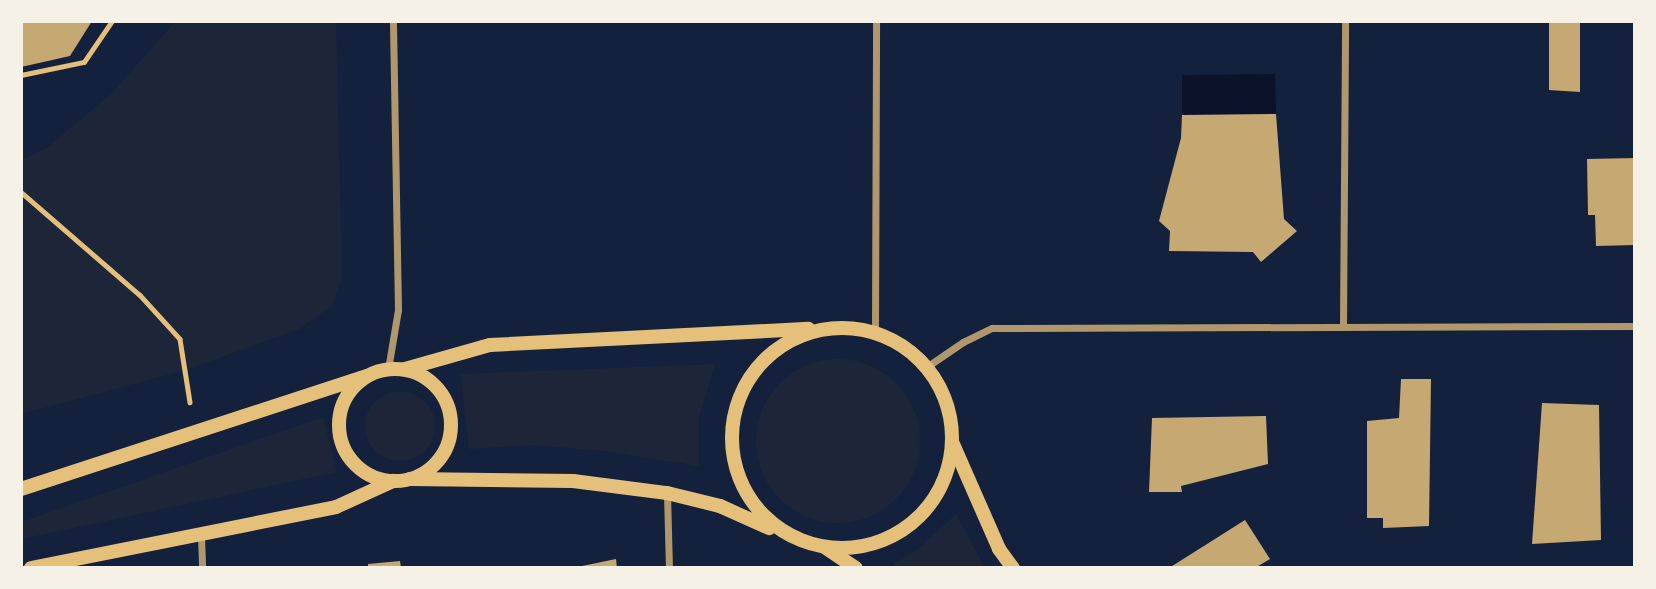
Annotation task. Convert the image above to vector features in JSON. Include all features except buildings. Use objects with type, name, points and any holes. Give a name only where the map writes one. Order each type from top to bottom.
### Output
[{"type":"main road","points":[[791,537],[762,516],[742,487],[732,453],[733,417],[746,384],[768,356],[798,337],[832,328]]},
{"type":"main road","points":[[21,489],[388,369],[405,369],[489,345],[832,328],[876,332],[915,354],[939,383],[950,412],[953,444],[945,479],[925,511],[897,534],[863,547],[826,548]]},
{"type":"main road","points":[[405,369],[427,377],[435,385],[443,394],[451,416],[446,450],[431,468],[410,479]]},
{"type":"main road","points":[[368,376],[356,385],[344,403],[339,424],[341,438],[350,457],[365,473],[393,481]]},
{"type":"main road","points":[[953,444],[999,549],[1013,568]]},
{"type":"main road","points":[[31,568],[336,507],[393,481],[410,479],[573,481],[667,493],[720,506],[791,537],[826,548],[856,568]]},
{"type":"street","points":[[388,369],[398,310],[393,21]]},
{"type":"street","points":[[876,21],[876,332]]},
{"type":"street","points":[[1343,325],[1345,21]]},
{"type":"street","points":[[925,368],[963,342],[992,328],[1635,326]]},
{"type":"street","points":[[667,493],[669,568]]},
{"type":"street","points":[[201,535],[202,568]]},
{"type":"path","points":[[21,75],[84,62],[112,21]]},
{"type":"path","points":[[21,192],[140,295],[180,339],[195,434]]},
{"type":"shaded area","points":[[176,21],[336,21],[342,277],[332,306],[299,329],[186,370],[21,414],[21,160],[48,147],[112,93]]},
{"type":"shaded area","points":[[1275,74],[1276,114],[1182,115],[1182,75]]},
{"type":"shaded area","points":[[838,359],[869,365],[896,383],[914,410],[920,441],[914,472],[896,499],[869,517],[838,523],[807,517],[780,499],[762,472],[756,441],[762,410],[780,383],[807,365]]},
{"type":"shaded area","points":[[715,364],[699,417],[699,466],[604,451],[534,445],[469,449],[461,374]]},
{"type":"shaded area","points":[[400,391],[425,401],[435,426],[425,451],[400,461],[375,451],[365,426],[375,401]]},
{"type":"shaded area","points":[[323,417],[337,472],[21,539],[21,522]]},
{"type":"shaded area","points":[[956,514],[985,568],[899,568],[893,564],[917,550]]}]
